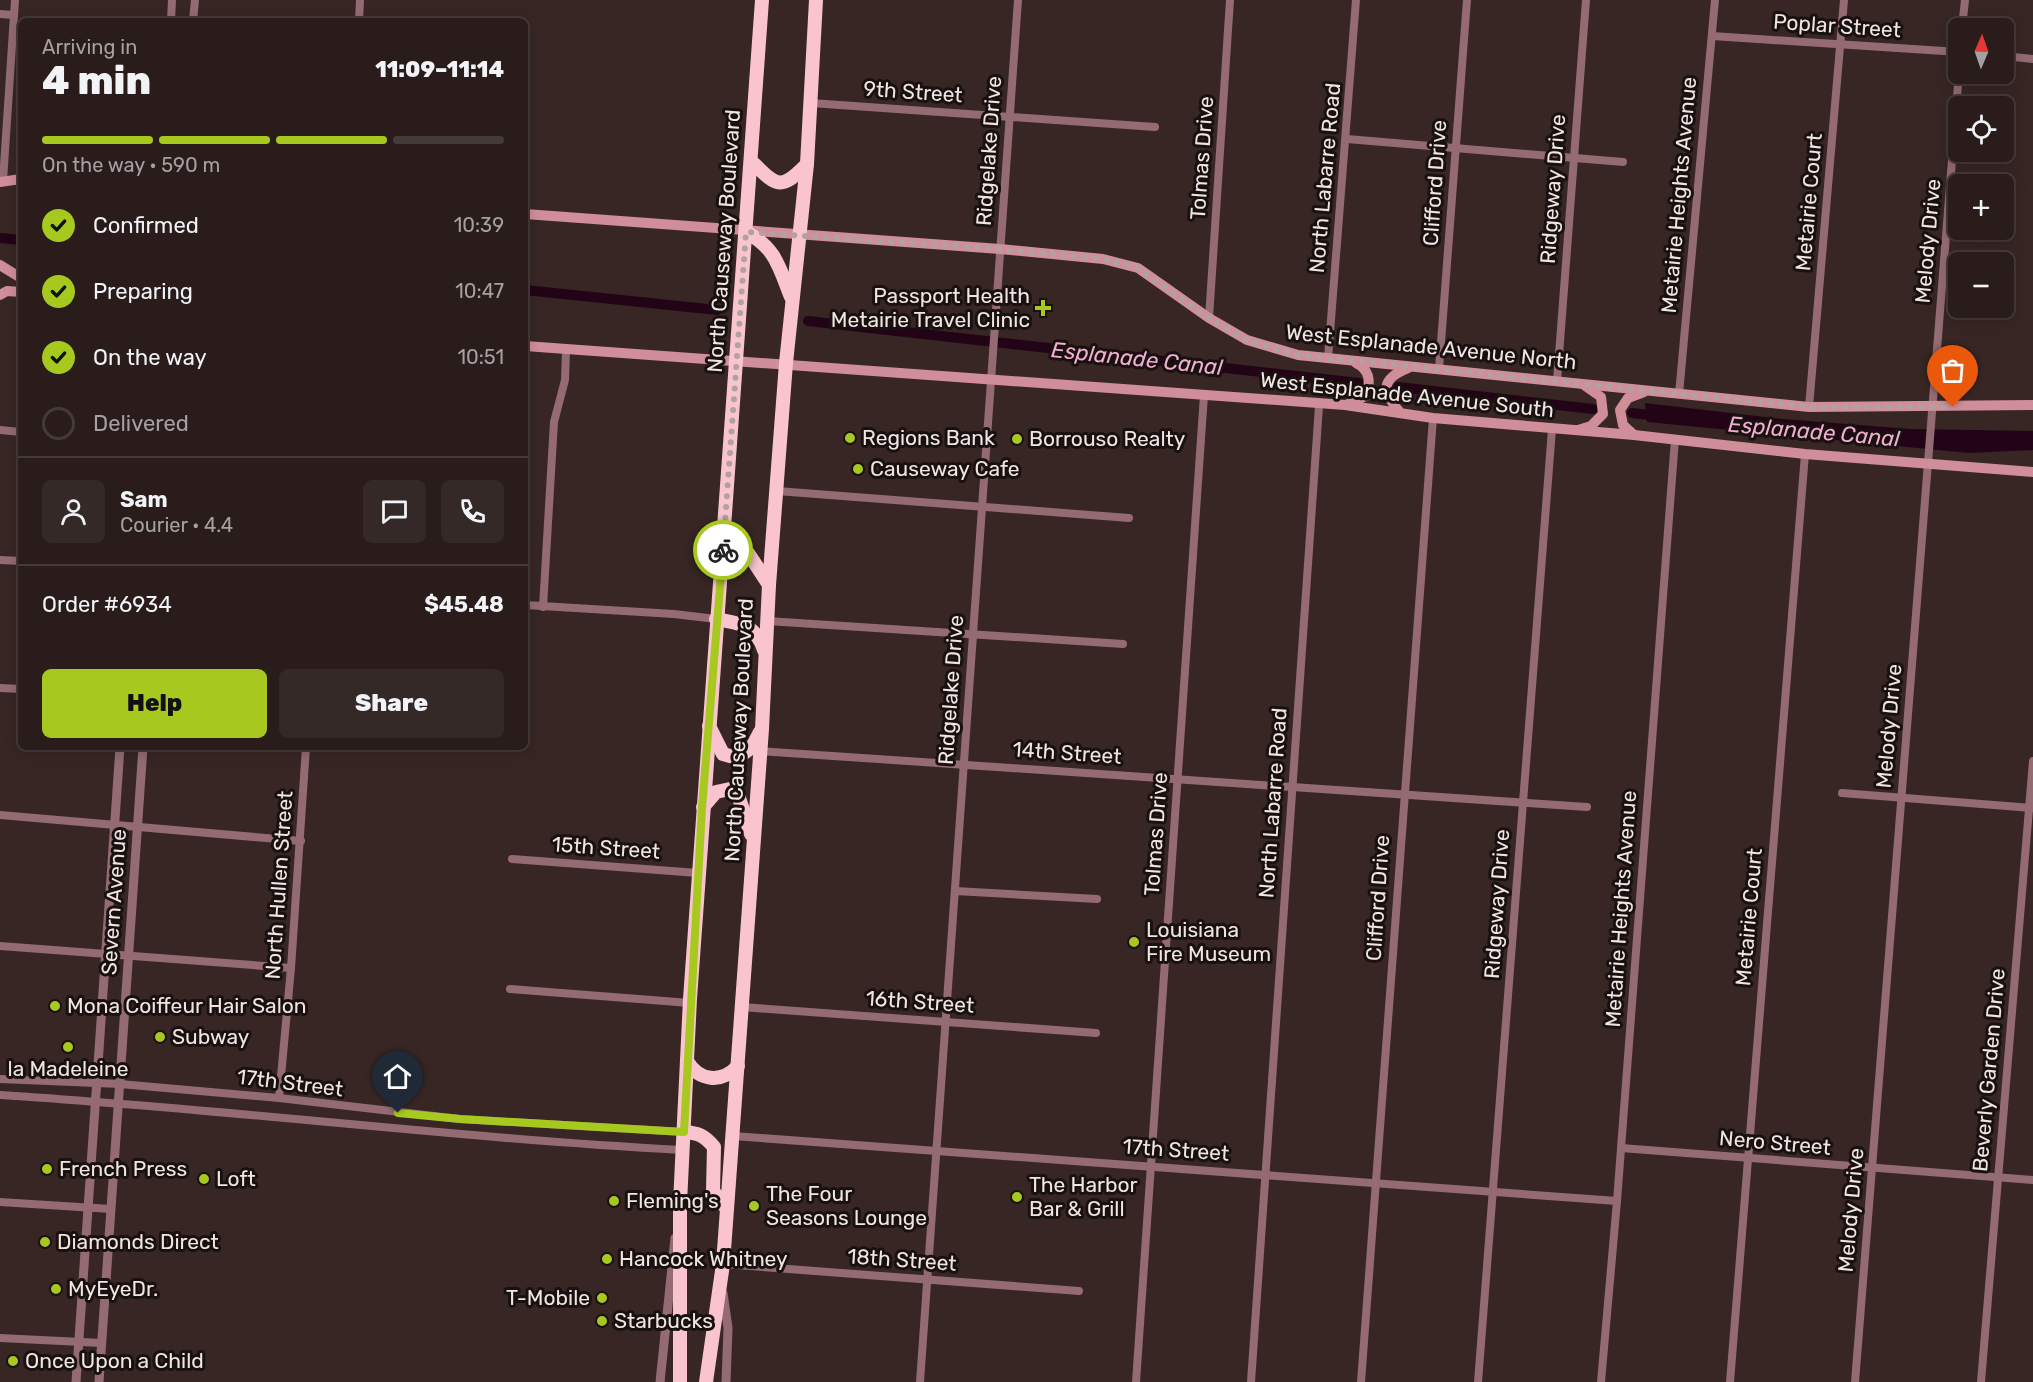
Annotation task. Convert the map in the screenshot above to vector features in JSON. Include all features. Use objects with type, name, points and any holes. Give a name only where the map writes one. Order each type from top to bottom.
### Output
[{"type":"highway","name":"North Causeway Boulevard","points":[[680,1382],[680,1203],[690,1003],[702,808],[723,550],[762,0]]},
{"type":"highway","name":"North Causeway Boulevard","points":[[706,1382],[723,1264],[762,729],[769,585],[786,363],[807,164],[816,0]]},
{"type":"highway","points":[[751,161],[769,178],[779,183],[790,181],[807,164]]},
{"type":"highway","points":[[746,232],[767,245],[775,256],[792,300]]},
{"type":"highway","points":[[723,550],[748,553],[769,585]]},
{"type":"highway","points":[[716,619],[742,623],[753,630],[760,638],[765,655]]},
{"type":"highway","points":[[709,724],[723,754],[738,758],[752,747],[762,729]]},
{"type":"highway","points":[[702,808],[716,792],[730,789],[739,798],[753,839]]},
{"type":"highway","points":[[687,1061],[698,1074],[706,1078],[724,1077],[738,1066]]},
{"type":"highway","points":[[684,1132],[697,1133],[706,1137],[714,1147],[713,1191],[727,1209]]},
{"type":"main road","points":[[2,182],[18,179]]},
{"type":"main road","name":"West Esplanade Avenue North","points":[[528,214],[798,236],[1000,249],[1103,259],[1138,268],[1209,318],[1247,340],[1273,350],[1328,358],[1809,407],[2033,405]]},
{"type":"main road","points":[[0,265],[18,276]]},
{"type":"main road","points":[[0,295],[7,291],[18,292]]},
{"type":"main road","name":"West Esplanade Avenue South","points":[[528,346],[786,363],[1319,405],[1345,405],[1400,411],[1433,418],[1634,435],[1805,454],[2033,472]]},
{"type":"main road","points":[[1345,405],[1366,396],[1368,388],[1368,374],[1364,366],[1351,360]]},
{"type":"main road","points":[[1400,411],[1387,396],[1386,387],[1390,378],[1411,366]]},
{"type":"main road","points":[[1578,430],[1597,421],[1603,414],[1604,406],[1601,397],[1581,384]]},
{"type":"main road","points":[[1634,435],[1623,425],[1620,410],[1628,398],[1648,391]]},
{"type":"street","points":[[2,182],[3,108],[15,0]]},
{"type":"street","points":[[171,18],[172,0]]},
{"type":"street","points":[[193,18],[195,0]]},
{"type":"street","points":[[359,18],[360,0]]},
{"type":"street","name":"Ridgelake Drive","points":[[920,1382],[1018,0]]},
{"type":"street","name":"Tolmas Drive","points":[[1209,318],[1230,0]]},
{"type":"street","name":"North Labarre Road","points":[[1328,358],[1347,139],[1356,0]]},
{"type":"street","name":"Clifford Drive","points":[[1439,369],[1467,0]]},
{"type":"street","name":"Ridgeway Drive","points":[[1557,381],[1586,0]]},
{"type":"street","name":"Metairie Heights Avenue","points":[[1679,394],[1714,0]]},
{"type":"street","name":"Metairie Court","points":[[1809,407],[1844,0]]},
{"type":"street","points":[[1963,18],[1965,0]]},
{"type":"street","points":[[0,14],[14,15]]},
{"type":"street","name":"Poplar Street","points":[[1712,36],[1948,51]]},
{"type":"street","points":[[11,41],[18,41]]},
{"type":"street","points":[[2014,57],[2033,59]]},
{"type":"street","name":"Melody Drive","points":[[1855,1382],[1958,84]]},
{"type":"street","name":"9th Street","points":[[811,103],[1155,127]]},
{"type":"street","points":[[1347,139],[1623,162]]},
{"type":"street","points":[[543,607],[554,422],[565,380],[566,350]]},
{"type":"street","name":"Tolmas Drive","points":[[1136,1382],[1204,395]]},
{"type":"street","name":"North Labarre Road","points":[[1251,1382],[1319,405]]},
{"type":"street","name":"Clifford Drive","points":[[1361,1382],[1433,418]]},
{"type":"street","name":"Ridgeway Drive","points":[[1478,1382],[1552,429]]},
{"type":"street","points":[[0,430],[18,432]]},
{"type":"street","name":"Metairie Heights Avenue","points":[[1600,1382],[1617,1201],[1675,439]]},
{"type":"street","name":"Metairie Court","points":[[1730,1382],[1805,454]]},
{"type":"street","points":[[777,491],[1129,518]]},
{"type":"street","points":[[0,560],[18,561]]},
{"type":"street","points":[[528,605],[674,614],[716,619]]},
{"type":"street","points":[[767,621],[1123,644]]},
{"type":"street","points":[[0,688],[18,690]]},
{"type":"street","name":"Severn Avenue","points":[[76,1382],[120,750]]},
{"type":"street","name":"Severn Avenue","points":[[99,1382],[143,750]]},
{"type":"street","name":"North Hullen Street","points":[[279,1098],[301,841],[306,750]]},
{"type":"street","name":"14th Street","points":[[760,751],[1587,807]]},
{"type":"street","name":"Beverly Garden Drive","points":[[1981,1382],[2031,808],[2033,761]]},
{"type":"street","points":[[1842,793],[2031,808]]},
{"type":"street","points":[[0,815],[301,841]]},
{"type":"street","name":"15th Street","points":[[512,860],[698,873]]},
{"type":"street","points":[[955,891],[1097,899]]},
{"type":"street","points":[[0,946],[291,968]]},
{"type":"street","points":[[510,989],[690,1003]]},
{"type":"street","name":"16th Street","points":[[742,1007],[1096,1033]]},
{"type":"street","name":"17th Street","points":[[0,1079],[120,1084],[279,1098],[460,1119],[684,1132]]},
{"type":"street","name":"17th Street","points":[[0,1095],[297,1117],[394,1129],[564,1143],[682,1150]]},
{"type":"street","name":"17th Street","points":[[733,1136],[1617,1201]]},
{"type":"street","name":"Nero Street","points":[[1621,1148],[2033,1180]]},
{"type":"street","points":[[0,1202],[111,1209]]},
{"type":"street","name":"North Causeway Boulevard","points":[[660,1382],[669,1276],[680,1203]]},
{"type":"street","name":"18th Street","points":[[723,1264],[1079,1291]]},
{"type":"street","name":"North Causeway Boulevard","points":[[721,1284],[728,1328],[726,1382]]},
{"type":"street","points":[[0,1338],[102,1343]]},
{"type":"water","points":[[1645,403],[1783,419],[1909,429],[2033,431],[2033,450],[1969,453],[1647,422]]},
{"type":"waterway","name":"Esplanade Canal","points":[[0,238],[18,240]]},
{"type":"waterway","name":"Esplanade Canal","points":[[528,290],[717,310]]},
{"type":"waterway","name":"Esplanade Canal","points":[[808,321],[1359,383]]},
{"type":"waterway","name":"Esplanade Canal","points":[[1398,387],[1593,409]]},
{"type":"waterway","name":"Esplanade Canal","points":[[1632,413],[1658,416]]},
{"type":"way so far","points":[[723,550],[746,232],[1000,249],[1103,259],[1138,268],[1209,318],[1247,340],[1273,350],[1298,355],[1809,407],[1953,407]]},
{"type":"place","name":"Passport Health Metairie Travel Clinic","points":[[1043,308]]},
{"type":"place","name":"Regions Bank","points":[[850,438]]},
{"type":"place","name":"Borrouso Realty","points":[[1017,439]]},
{"type":"place","name":"Causeway Cafe","points":[[858,469]]},
{"type":"place","name":"Louisiana Fire Museum","points":[[1134,942]]},
{"type":"place","name":"Mona Coiffeur Hair Salon","points":[[55,1006]]},
{"type":"place","name":"Subway","points":[[160,1037]]},
{"type":"place","name":"la Madeleine","points":[[68,1047]]},
{"type":"place","name":"French Press","points":[[47,1169]]},
{"type":"place","name":"Loft","points":[[204,1179]]},
{"type":"place","name":"The Harbor Bar & Grill","points":[[1017,1197]]},
{"type":"place","name":"Fleming's","points":[[614,1201]]},
{"type":"place","name":"The Four Seasons Lounge","points":[[754,1206]]},
{"type":"place","name":"Diamonds Direct","points":[[45,1242]]},
{"type":"place","name":"Hancock Whitney","points":[[607,1259]]},
{"type":"place","name":"MyEyeDr.","points":[[56,1289]]},
{"type":"place","name":"T-Mobile","points":[[602,1298]]},
{"type":"place","name":"Starbucks","points":[[602,1321]]},
{"type":"place","name":"Once Upon a Child","points":[[13,1361]]},
{"type":"route","points":[[398,1113],[460,1119],[684,1132],[702,808],[723,550]]}]
